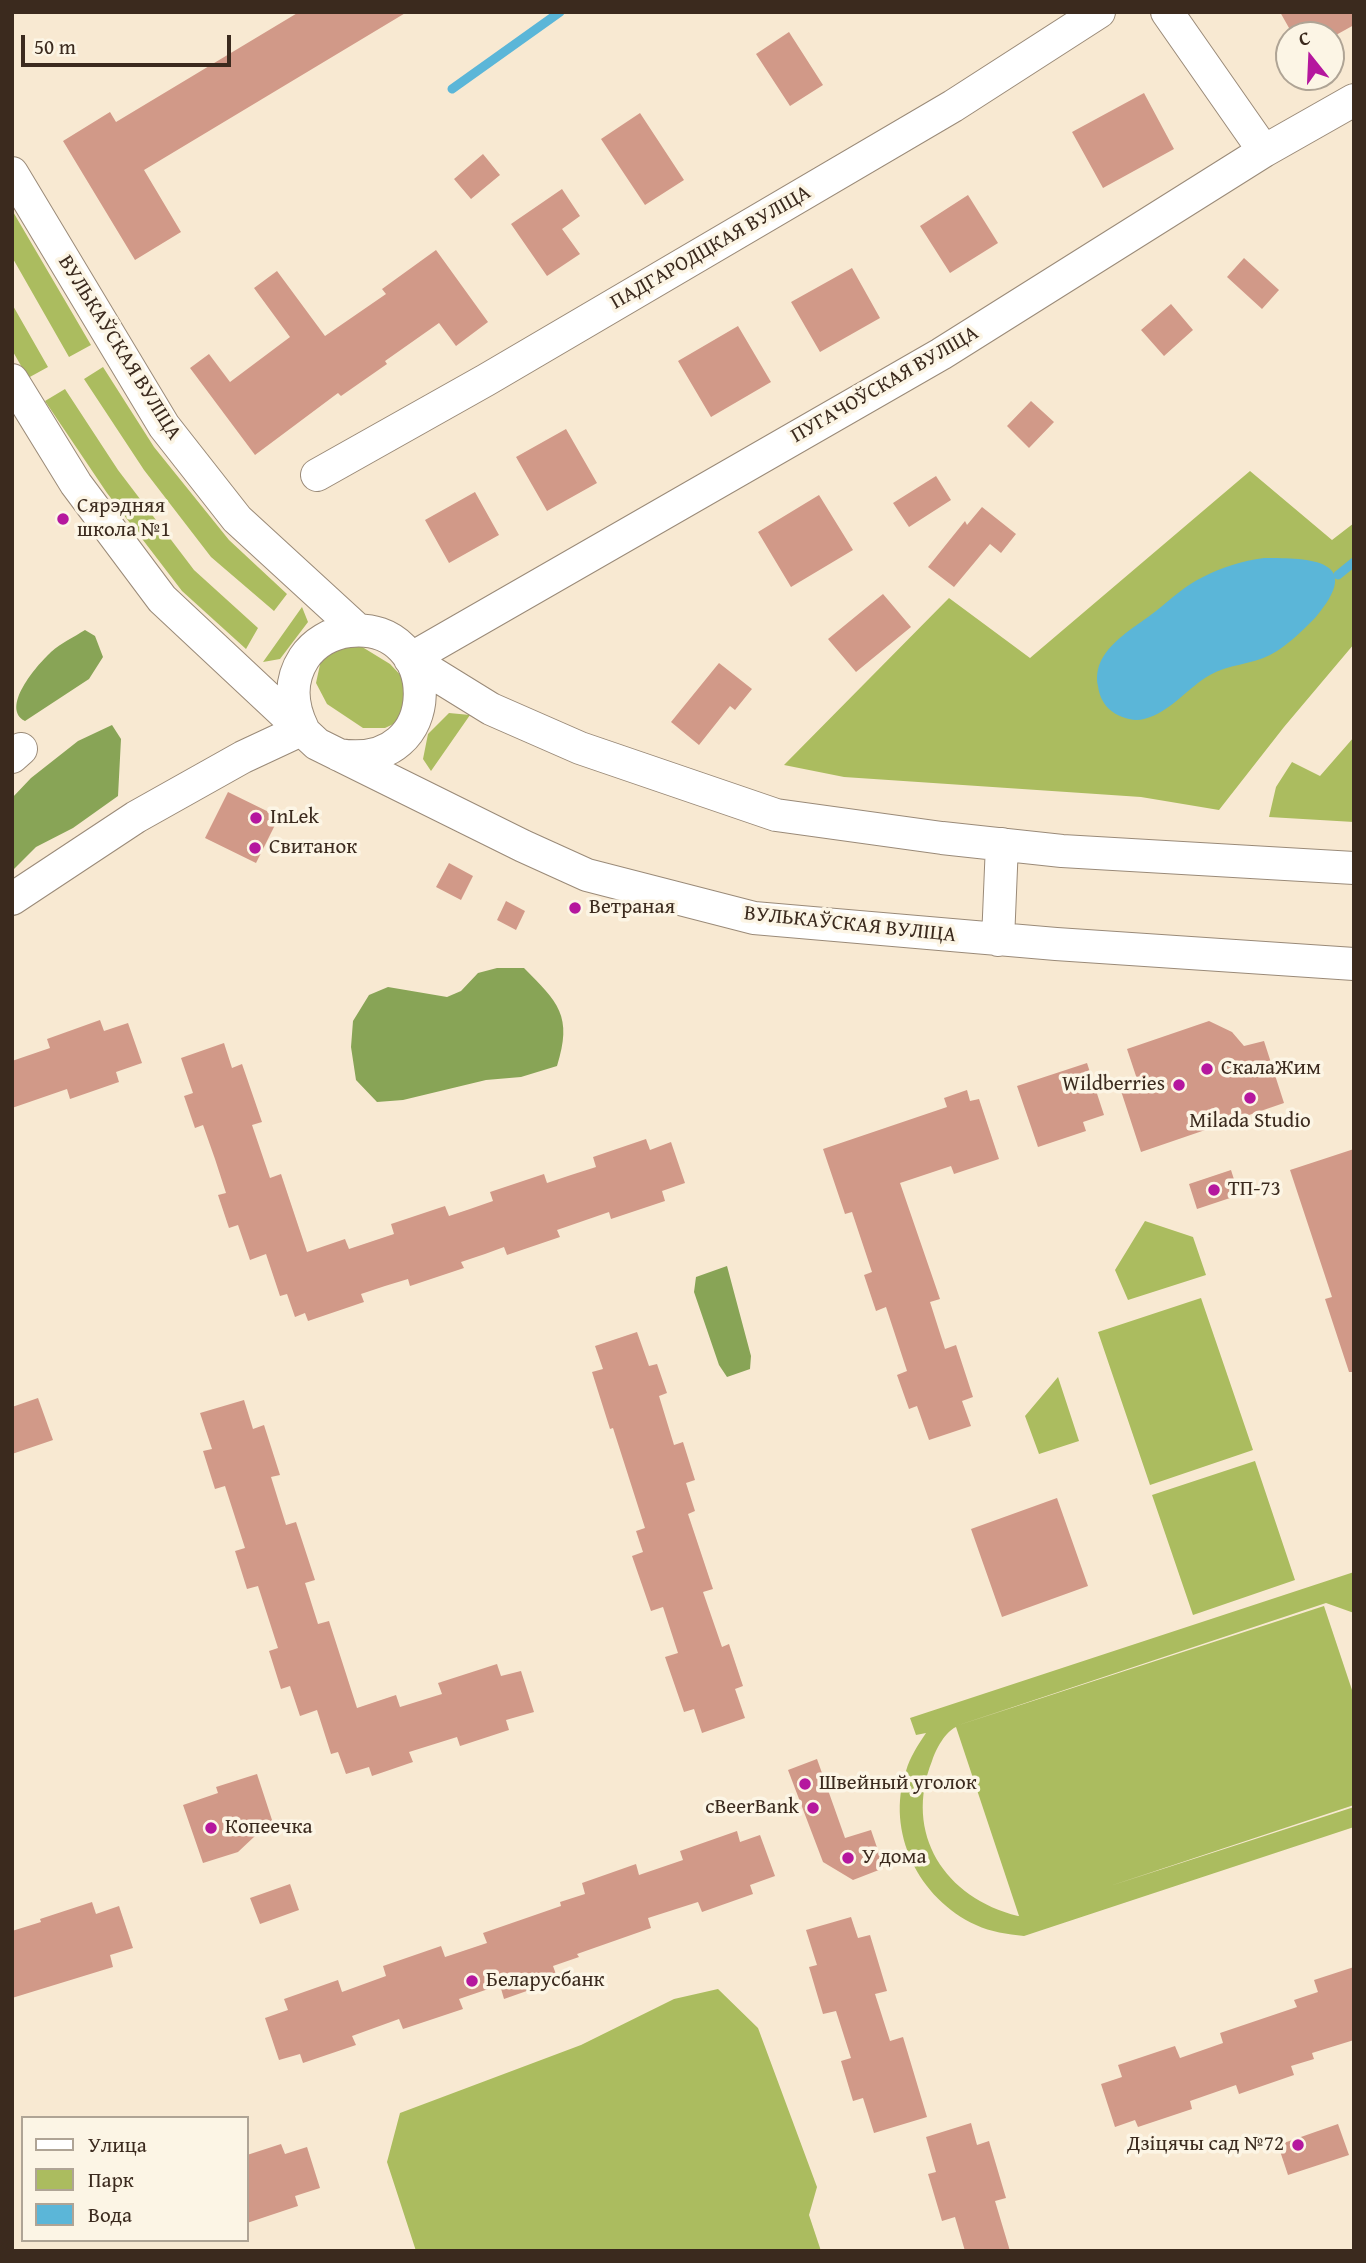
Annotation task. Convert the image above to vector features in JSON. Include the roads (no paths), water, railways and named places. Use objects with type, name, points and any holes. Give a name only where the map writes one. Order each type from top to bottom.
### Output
[{"type":"street","name":"ПАДГАРОДЦКАЯ ВУЛІЦА","points":[[317,475],[486,380],[941,113],[1099,12]]},
{"type":"street","points":[[1167,12],[1264,151]]},
{"type":"street","name":"ПУГАЧОЎСКАЯ ВУЛІЦА","points":[[410,659],[941,354],[1264,151],[1354,100]]},
{"type":"street","name":"ВУЛЬКАЎСКАЯ ВУЛІЦА","points":[[12,173],[163,426],[237,519],[358,630],[379,634],[396,644],[410,659],[491,709],[580,748],[776,815],[1062,851],[1354,868]]},
{"type":"street","name":"ВУЛЬКАЎСКАЯ ВУЛІЦА","points":[[12,380],[76,484],[162,599],[317,744],[587,875],[754,918],[998,940],[1354,964]]},
{"type":"street","points":[[12,899],[135,817],[243,757],[303,729],[293,705],[293,686],[298,668],[308,652],[322,640],[340,632],[358,630]]},
{"type":"street","points":[[335,754],[356,758],[376,755],[393,747],[407,734],[416,718],[420,700],[419,681],[410,659]]},
{"type":"street","points":[[998,940],[1002,844]]},
{"type":"water","points":[[1264,558],[1314,561],[1326,566],[1333,573],[1335,584],[1315,618],[1288,643],[1270,655],[1210,675],[1154,716],[1139,720],[1130,719],[1109,709],[1099,693],[1097,673],[1107,651],[1115,642],[1197,580],[1232,565]]},
{"type":"waterway","points":[[452,89],[560,12]]},
{"type":"waterway","points":[[1338,575],[1354,562]]},
{"type":"place","name":"Сярэдняя школа №1","points":[[63,519]]},
{"type":"place","name":"InLek","points":[[256,818]]},
{"type":"place","name":"Свитанок","points":[[255,848]]},
{"type":"place","name":"Ветраная","points":[[575,908]]},
{"type":"place","name":"СкалаЖим","points":[[1207,1069]]},
{"type":"place","name":"Wildberries","points":[[1179,1085]]},
{"type":"place","name":"Milada Studio","points":[[1250,1098]]},
{"type":"place","name":"ТП-73","points":[[1214,1190]]},
{"type":"place","name":"Швейный уголок","points":[[805,1784]]},
{"type":"place","name":"cBeerBank","points":[[813,1808]]},
{"type":"place","name":"Копеечка","points":[[211,1828]]},
{"type":"place","name":"У дома","points":[[848,1858]]},
{"type":"place","name":"Беларусбанк","points":[[472,1981]]},
{"type":"place","name":"Дзіцячы сад №72","points":[[1298,2145]]}]
